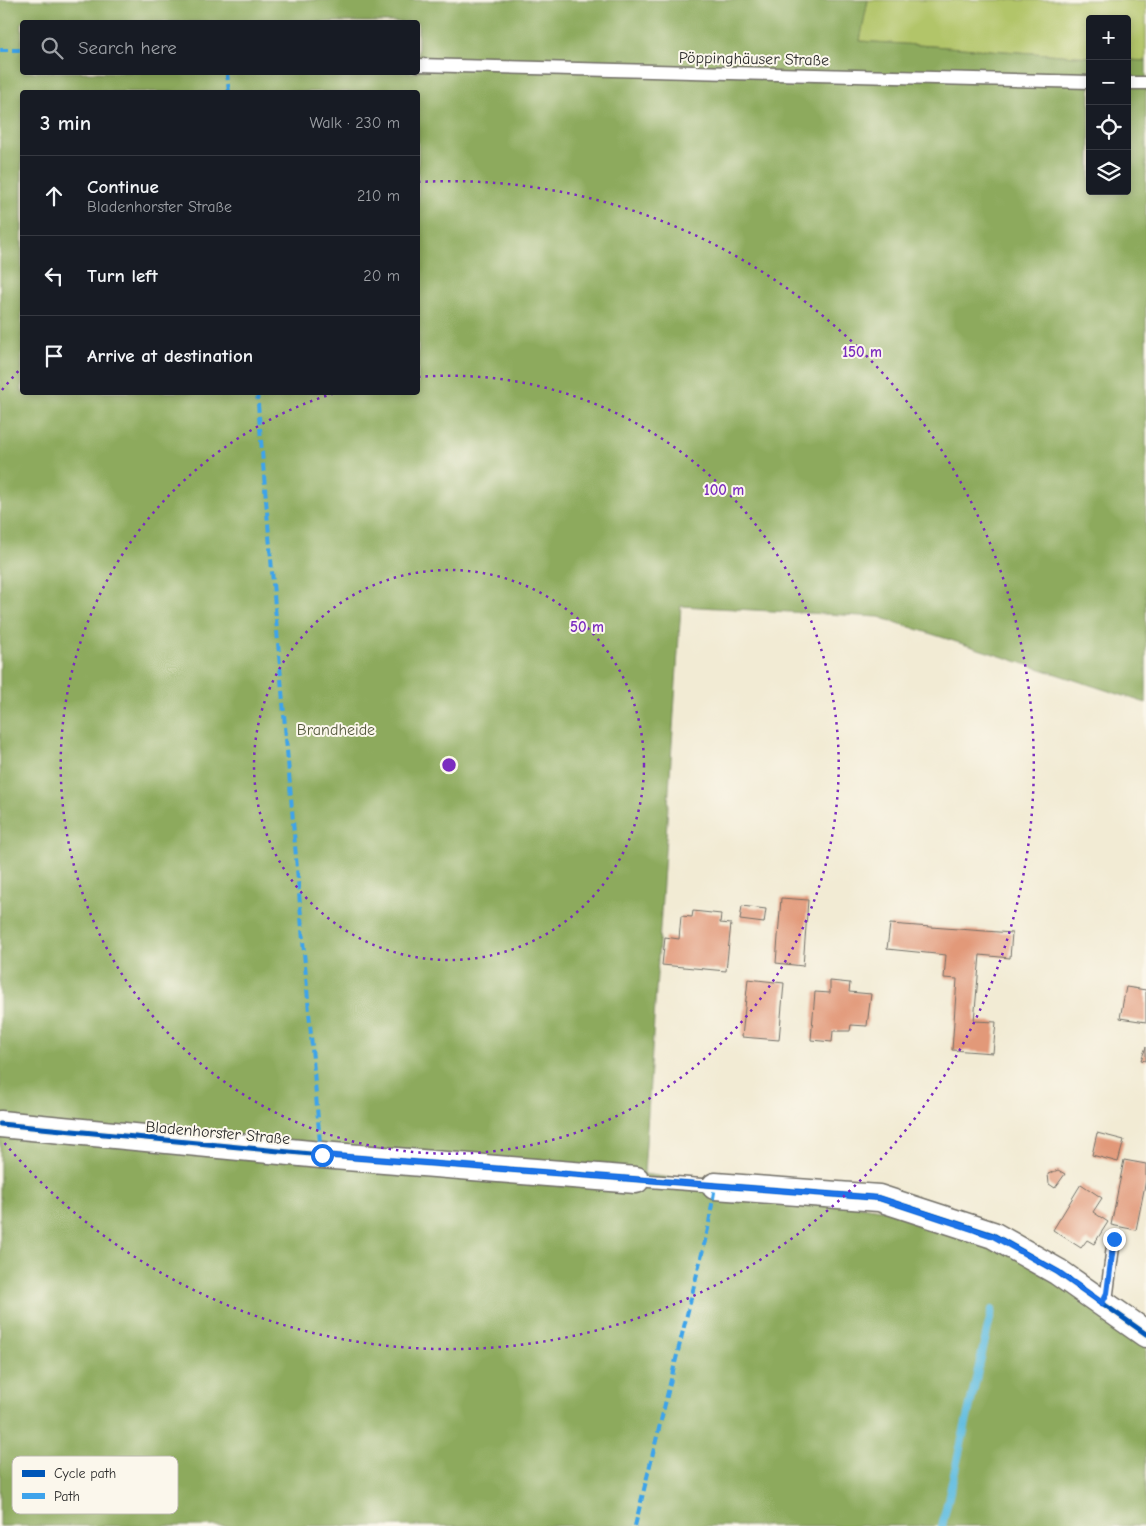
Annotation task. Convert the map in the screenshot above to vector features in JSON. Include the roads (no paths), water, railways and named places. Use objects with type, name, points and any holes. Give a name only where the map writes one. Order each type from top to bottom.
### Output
[{"type":"street","name":"Bladenhorster Straße","points":[[0,1124],[322,1155],[636,1180]]},
{"type":"street","name":"Bladenhorster Straße","points":[[715,1186],[879,1198],[993,1236],[1058,1272],[1146,1334]]},
{"type":"lane","name":"Pöppinghäuser Straße","points":[[420,65],[1086,82]]},
{"type":"lane","points":[[1131,83],[1146,83]]},
{"type":"lane","name":"Bladenhorster Straße","points":[[636,1180],[715,1186]]},
{"type":"lane","points":[[1102,1303],[1107,1293],[1114,1239]]},
{"type":"waterway","points":[[942,1526],[992,1310]]},
{"type":"park label","name":"Brandheide","points":[[336,729]]}]
